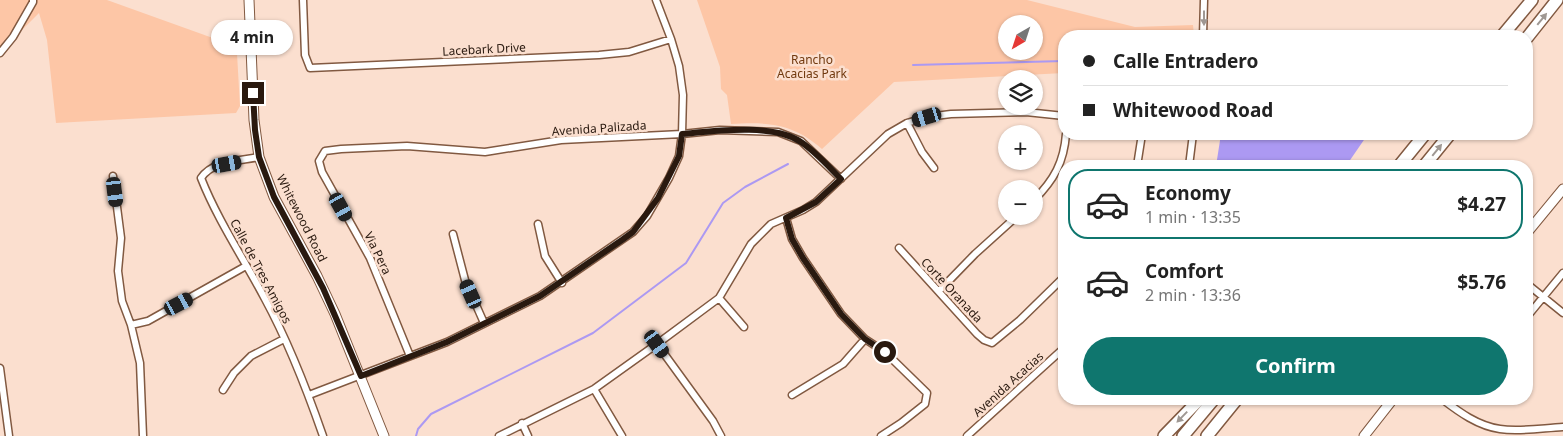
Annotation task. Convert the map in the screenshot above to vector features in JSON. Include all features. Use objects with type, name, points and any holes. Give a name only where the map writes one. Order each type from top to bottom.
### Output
[{"type":"highway","points":[[1507,30],[1532,0]]},
{"type":"highway","points":[[1533,30],[1557,0]]},
{"type":"highway","points":[[1404,160],[1420,140]]},
{"type":"highway","points":[[1429,160],[1445,140]]},
{"type":"highway","points":[[1164,436],[1194,405]]},
{"type":"highway","points":[[1183,436],[1209,405]]},
{"type":"highway","points":[[1206,436],[1234,405]]},
{"type":"highway","points":[[1215,436],[1235,405]]},
{"type":"main road","name":"Whitewood Road","points":[[249,0],[254,120],[259,157],[274,197],[324,291],[361,376],[384,436]]},
{"type":"main road","points":[[1533,225],[1563,189]]},
{"type":"main road","points":[[1364,436],[1388,405]]},
{"type":"street","points":[[0,53],[13,37],[33,0]]},
{"type":"street","name":"Lacebark Drive","points":[[303,0],[305,55],[310,68],[598,55],[629,52],[671,39]]},
{"type":"street","points":[[308,395],[447,342],[540,296],[562,283],[633,232],[647,216],[658,198],[679,156],[682,134],[683,95],[680,66],[656,0]]},
{"type":"street","points":[[1204,0],[1204,30]]},
{"type":"street","points":[[500,436],[594,389],[719,298],[751,244],[771,224],[816,202],[888,134],[907,123],[927,117],[951,114],[1026,112],[1058,115]]},
{"type":"street","points":[[907,123],[922,152],[934,168]]},
{"type":"street","name":"Avenida Palizada","points":[[342,149],[407,146],[485,152],[561,140],[682,134],[720,130],[778,132],[801,142],[841,179]]},
{"type":"street","points":[[1061,160],[1065,140]]},
{"type":"street","points":[[1138,160],[1141,140]]},
{"type":"street","points":[[1190,160],[1192,140]]},
{"type":"street","name":"Via Pera","points":[[342,149],[325,151],[319,161],[322,172],[370,258],[410,356]]},
{"type":"street","name":"Calle de Tres Amigos","points":[[259,157],[215,166],[206,171],[201,178],[211,204],[266,300],[308,395],[323,436]]},
{"type":"street","points":[[1043,191],[1058,171]]},
{"type":"street","points":[[113,176],[120,238],[118,272],[122,301],[132,325],[140,363],[143,436]]},
{"type":"street","points":[[786,218],[792,239],[841,314],[865,339],[885,352],[928,393],[926,404],[881,436]]},
{"type":"street","points":[[538,224],[544,256],[562,283]]},
{"type":"street","points":[[939,291],[1007,225]]},
{"type":"street","points":[[453,234],[465,280],[484,323]]},
{"type":"street","name":"Corte Oranada","points":[[899,248],[978,334],[984,340],[992,343],[1020,320],[1058,283]]},
{"type":"street","points":[[132,325],[148,321],[246,266]]},
{"type":"street","points":[[1533,310],[1563,274]]},
{"type":"street","points":[[1533,288],[1563,313]]},
{"type":"street","points":[[719,298],[744,327]]},
{"type":"street","points":[[223,390],[234,373],[251,356],[284,339]]},
{"type":"street","points":[[792,395],[843,364],[865,339]]},
{"type":"street","points":[[657,344],[713,421],[721,436]]},
{"type":"street","name":"Avenida Acacias","points":[[967,436],[1058,353]]},
{"type":"street","points":[[0,368],[9,436]]},
{"type":"street","points":[[594,389],[622,436]]},
{"type":"street","points":[[1449,405],[1459,413],[1481,424],[1500,429],[1563,427]]},
{"type":"street","points":[[522,424],[528,436]]},
{"type":"green space","points":[[0,0],[107,0],[210,37],[236,36],[240,106],[236,113],[56,123],[47,40],[39,13],[0,52]]},
{"type":"green space","name":"Rancho Acacias Park","points":[[697,0],[1027,0],[1135,27],[1193,25],[1193,30],[1058,30],[1058,73],[1043,74],[1043,70],[998,70],[998,76],[894,82],[822,149],[801,134],[780,126],[757,123],[731,124],[727,95],[721,89],[720,67]]},
{"type":"shaded area","points":[[1220,140],[1364,140],[1350,160],[1217,160]]},
{"type":"waterway","points":[[913,65],[1058,61]]},
{"type":"waterway","points":[[416,436],[418,429],[431,414],[593,333],[686,263],[723,203],[745,187],[788,164]]},
{"type":"route","points":[[253,93],[259,157],[274,197],[323,288],[361,376],[447,342],[540,296],[562,283],[633,232],[647,216],[669,178],[679,156],[682,134],[720,130],[778,132],[801,142],[841,179],[816,202],[786,218],[792,239],[841,314],[865,339],[885,352]]}]
